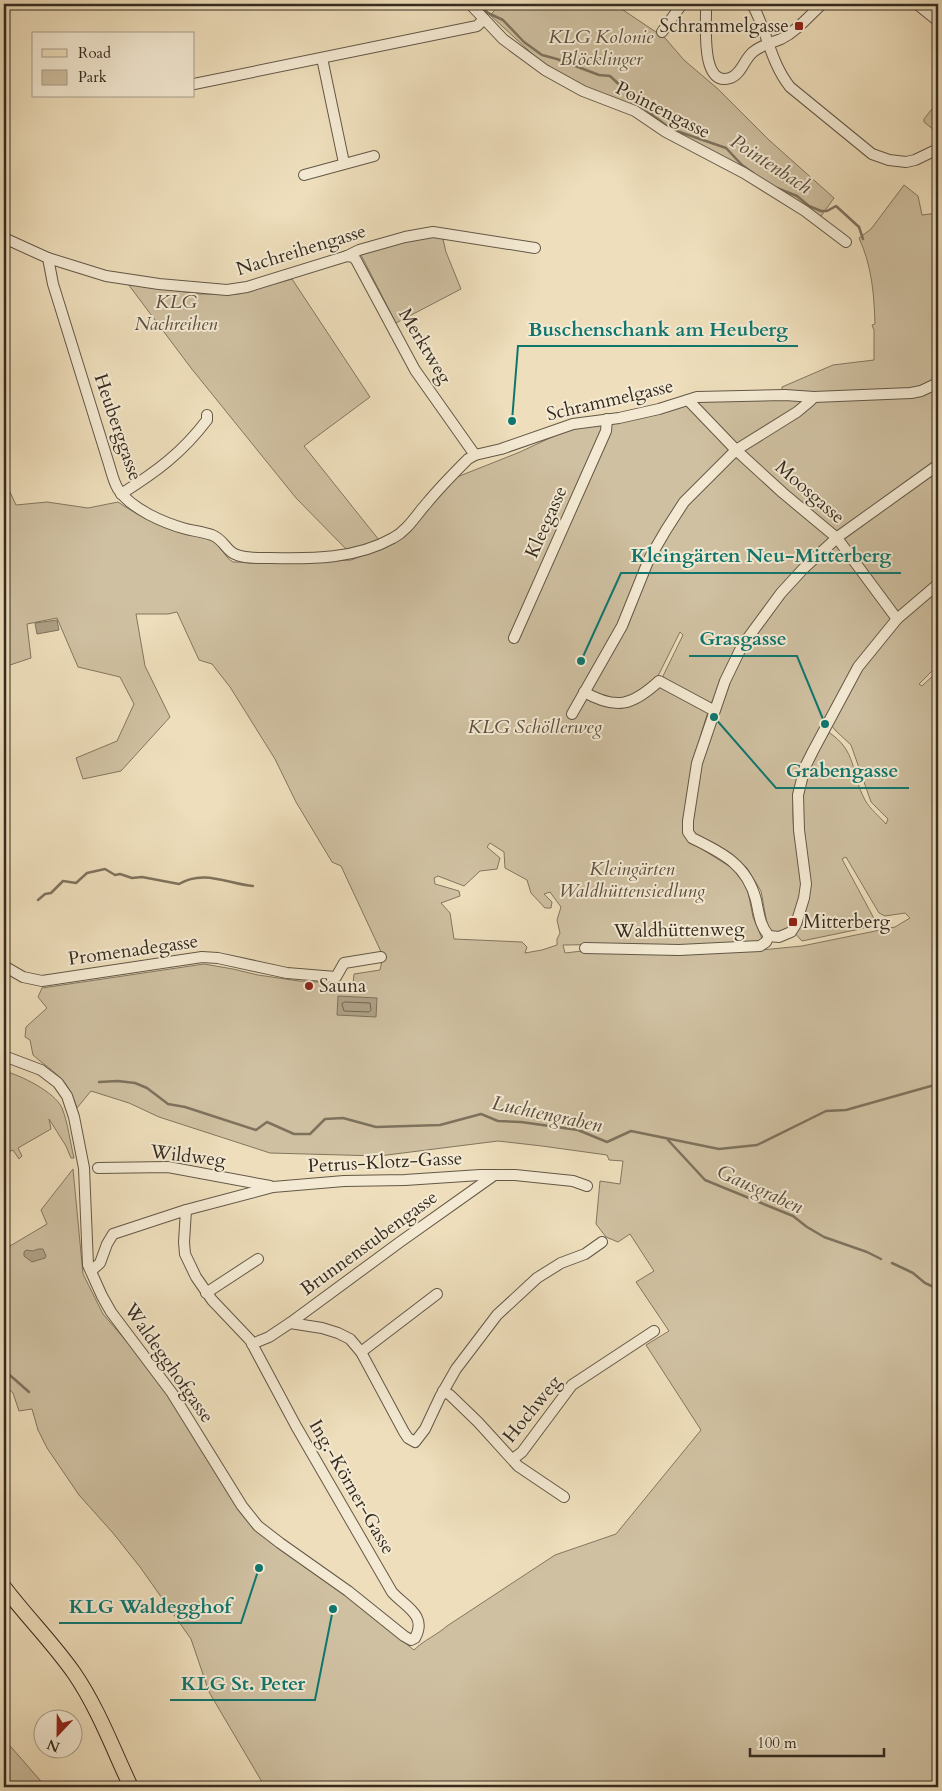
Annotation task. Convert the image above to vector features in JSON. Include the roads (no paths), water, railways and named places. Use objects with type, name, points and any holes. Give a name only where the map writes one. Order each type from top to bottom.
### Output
[{"type":"main road","points":[[4,1587],[64,1659],[80,1682],[90,1699],[130,1787]]},
{"type":"street","name":"Pointengasse","points":[[470,4],[503,39],[545,70],[583,91],[635,111],[666,132],[744,173],[805,211],[846,242]]},
{"type":"street","points":[[662,32],[682,4]]},
{"type":"street","points":[[706,4],[708,59],[711,70],[717,76],[726,78],[736,74],[752,52],[792,32],[822,4]]},
{"type":"street","points":[[752,4],[759,16],[778,70],[790,86],[866,150],[880,157],[906,162],[915,160],[938,149]]},
{"type":"street","points":[[917,4],[938,21]]},
{"type":"street","points":[[195,84],[477,26],[484,19]]},
{"type":"street","points":[[322,58],[344,163]]},
{"type":"street","points":[[304,175],[374,156]]},
{"type":"street","name":"Nachreihengasse","points":[[48,258],[106,276],[159,284],[227,290],[247,287],[396,239],[433,232],[535,248]]},
{"type":"street","points":[[4,238],[48,258]]},
{"type":"street","name":"Merktweg","points":[[347,256],[353,257],[356,260],[415,370],[475,455]]},
{"type":"street","name":"Heuberggasse","points":[[48,258],[53,284],[114,482],[122,494],[143,511],[169,524],[205,532],[221,538],[232,553],[238,556],[294,559],[330,557]]},
{"type":"street","name":"Schrammelgasse","points":[[330,557],[376,546],[400,534],[452,474],[475,455],[501,449],[573,424],[659,410],[697,397],[911,393],[921,391],[938,383]]},
{"type":"street","points":[[572,714],[622,626],[649,559],[684,502],[736,450],[797,412],[814,396]]},
{"type":"street","name":"Moosgasse","points":[[688,400],[736,450],[783,493],[837,538],[897,619]]},
{"type":"street","points":[[122,494],[156,472],[181,451],[206,420],[207,415]]},
{"type":"street","name":"Kleegasse","points":[[514,638],[606,431],[607,419]]},
{"type":"street","points":[[769,936],[763,929],[755,896],[745,874],[735,863],[692,838],[688,832],[696,763],[714,710],[732,662],[755,627],[781,593],[804,568],[837,538],[938,465]]},
{"type":"street","points":[[897,619],[938,584]]},
{"type":"street","name":"Waldhüttenweg","points":[[585,948],[679,950],[760,946],[766,942],[769,936],[779,937],[791,932],[796,924],[806,884],[799,830],[798,795],[805,767],[858,667],[897,619]]},
{"type":"street","points":[[584,692],[609,703],[624,702],[633,700],[647,692],[659,681],[714,710]]},
{"type":"street","name":"Promenadegasse","points":[[4,966],[23,977],[42,981],[202,957],[218,958],[287,973],[336,976],[344,963],[381,957]]},
{"type":"street","name":"Waldegghofgasse","points":[[4,1056],[41,1070],[58,1083],[67,1096],[74,1116],[84,1168],[88,1265],[102,1296],[112,1312],[172,1393],[242,1506],[258,1526],[411,1640]]},
{"type":"street","name":"Wildweg","points":[[98,1168],[175,1168],[273,1187]]},
{"type":"street","name":"Petrus-Klotz-Gasse","points":[[91,1271],[100,1263],[113,1234],[186,1210],[273,1187],[344,1181],[494,1175],[515,1175],[573,1182],[588,1186]]},
{"type":"street","name":"Brunnenstubengasse","points":[[252,1344],[269,1337],[290,1323],[494,1175]]},
{"type":"street","name":"Ing.-Körner-Gasse","points":[[186,1210],[184,1229],[186,1254],[196,1277],[206,1293],[252,1344],[296,1426],[389,1587],[395,1596],[415,1612],[418,1631],[416,1638],[411,1640]]},
{"type":"street","points":[[290,1323],[338,1332],[350,1339],[361,1352],[404,1432],[408,1438],[415,1442],[425,1429],[456,1369],[497,1315],[537,1278],[551,1268],[585,1254],[602,1242]]},
{"type":"street","points":[[206,1293],[258,1259]]},
{"type":"street","points":[[361,1352],[437,1294]]},
{"type":"street","name":"Hochweg","points":[[513,1460],[522,1452],[572,1385],[654,1331]]},
{"type":"street","points":[[443,1391],[459,1403],[518,1466],[564,1497]]},
{"type":"water","points":[[57,620],[59,630],[37,634],[35,623]]},
{"type":"water","points":[[338,996],[377,998],[376,1017],[337,1015]]},
{"type":"water","points":[[43,1249],[45,1258],[32,1262],[24,1256],[26,1250],[33,1251]]},
{"type":"waterway","name":"Pointenbach","points":[[479,4],[488,13],[503,20],[524,42],[542,55],[599,75],[610,76],[651,114],[671,129],[726,148],[742,165],[753,173]]},
{"type":"waterway","name":"Pointenbach","points":[[777,188],[797,196],[809,206],[821,211],[827,211],[836,206],[859,227],[863,239]]},
{"type":"waterway","points":[[38,900],[45,894],[51,893],[63,881],[76,883],[87,873],[105,869],[115,875],[120,874],[132,878],[142,877],[179,884],[188,880],[207,878],[253,886]]},
{"type":"waterway","name":"Luchtengraben","points":[[99,1082],[118,1081],[135,1083],[147,1088],[168,1104],[185,1107],[256,1130],[267,1122],[294,1134],[310,1134],[325,1119],[343,1118],[376,1127],[440,1125],[481,1114],[498,1121],[521,1122],[578,1130],[607,1142],[631,1131],[719,1149],[757,1145],[826,1111],[846,1110],[938,1084]]},
{"type":"waterway","name":"Gausgraben","points":[[668,1140],[705,1180],[793,1216],[824,1237],[881,1259]]},
{"type":"waterway","name":"Gausgraben","points":[[892,1263],[913,1273],[925,1283],[938,1289]]},
{"type":"waterway","points":[[4,1370],[29,1392]]},
{"type":"place","name":"Schrammelgasse","points":[[799,26]]},
{"type":"place","name":"Buschenschank am Heuberg","points":[[512,421]]},
{"type":"place","name":"Kleingärten Neu-Mitterberg","points":[[581,661]]},
{"type":"place","name":"Grabengasse","points":[[714,717]]},
{"type":"place","name":"Grasgasse","points":[[825,724]]},
{"type":"place","name":"Mitterberg","points":[[793,922]]},
{"type":"place","name":"Sauna","points":[[309,986]]},
{"type":"place","name":"KLG Waldegghof","points":[[259,1568]]},
{"type":"place","name":"KLG St. Peter","points":[[333,1609]]},
{"type":"park label","name":"KLG Kolonie Blöcklinger","points":[[601,48]]},
{"type":"park label","name":"KLG Nachreihen","points":[[176,313]]},
{"type":"park label","name":"KLG Schöllerweg","points":[[535,727]]},
{"type":"park label","name":"Kleingärten Waldhüttensiedlung","points":[[632,880]]}]
